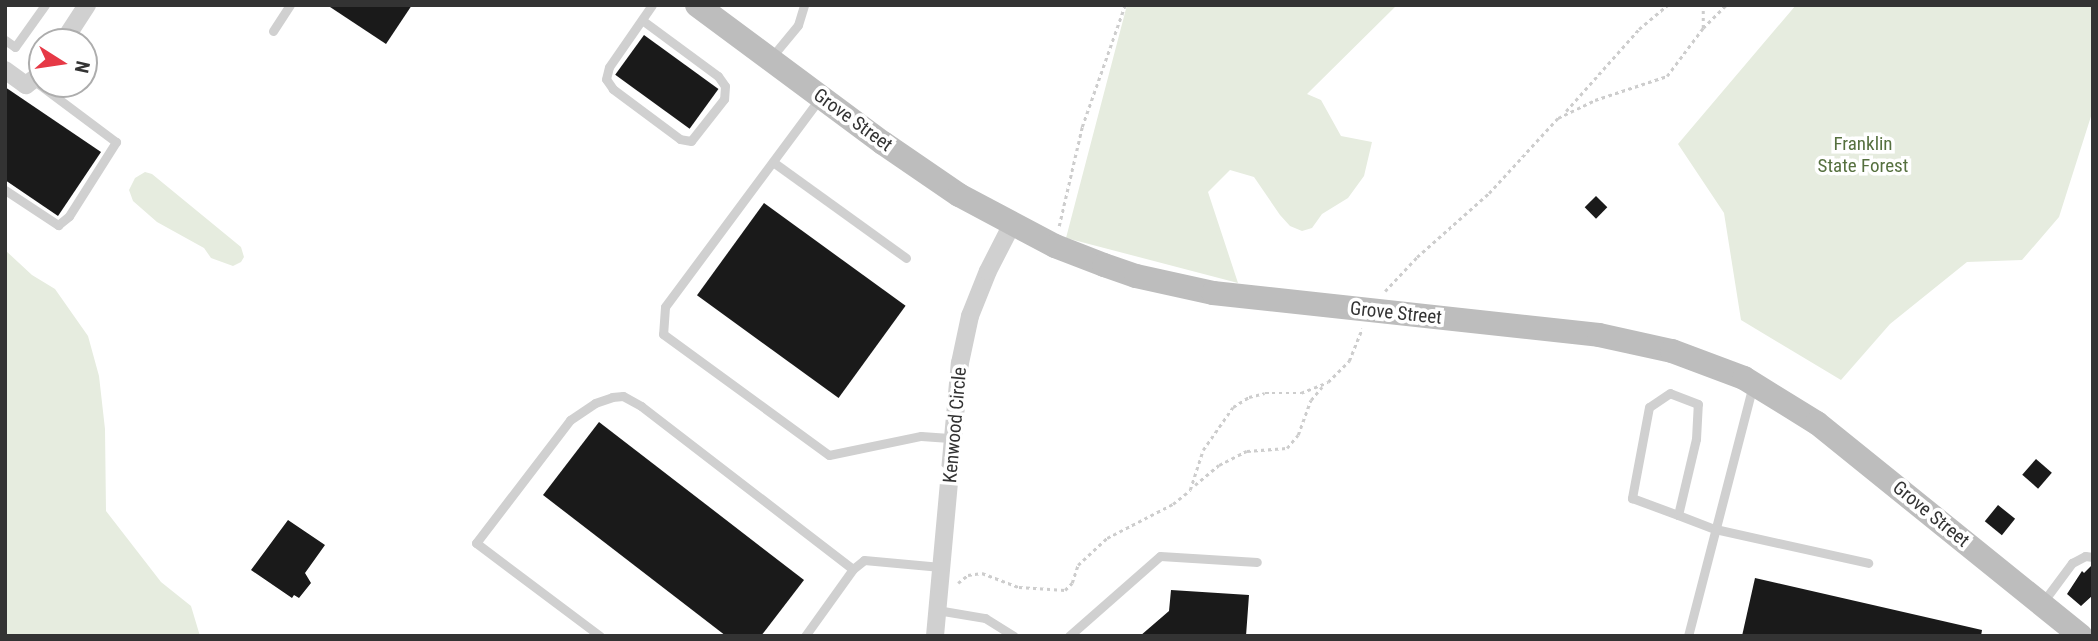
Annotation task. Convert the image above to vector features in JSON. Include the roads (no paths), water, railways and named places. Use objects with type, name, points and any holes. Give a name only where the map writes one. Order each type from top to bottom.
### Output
[{"type":"main road","name":"Grove Street","points":[[697,5],[959,195],[1055,246],[1136,276],[1182,287],[1599,335],[1672,351],[1754,383],[1817,423],[2081,636]]},
{"type":"street","points":[[72,28],[87,5]]},
{"type":"street","points":[[5,70],[26,85],[28,84]]},
{"type":"street","name":"Kenwood Circle","points":[[935,636],[960,363],[970,316],[988,271],[1012,224]]},
{"type":"lane","points":[[5,40],[15,47],[45,5]]},
{"type":"lane","points":[[273,31],[290,5]]},
{"type":"lane","points":[[642,20],[718,76],[725,86],[724,99],[691,141],[680,139],[613,89],[607,79],[609,67],[652,5]]},
{"type":"lane","points":[[769,59],[798,25],[804,5]]},
{"type":"lane","points":[[821,97],[665,307],[663,334],[829,455],[921,436],[954,438]]},
{"type":"lane","points":[[5,190],[58,225],[69,216],[116,142],[63,98]]},
{"type":"lane","points":[[773,162],[906,258]]},
{"type":"lane","points":[[1688,636],[1754,383]]},
{"type":"lane","points":[[1678,515],[1696,439],[1698,404],[1670,393],[1649,407],[1632,498],[1715,529],[1868,563]]},
{"type":"lane","points":[[600,636],[476,543],[570,420],[589,406],[612,397],[623,396],[641,406],[853,569]]},
{"type":"lane","points":[[1069,636],[1160,556],[1257,562]]},
{"type":"lane","points":[[2042,604],[2072,563],[2085,556],[2093,557]]},
{"type":"lane","points":[[805,636],[853,569],[864,560],[941,567]]},
{"type":"lane","points":[[938,605],[985,618],[1014,636]]},
{"type":"park label","name":"Franklin State Forest","points":[[1863,155]]}]
